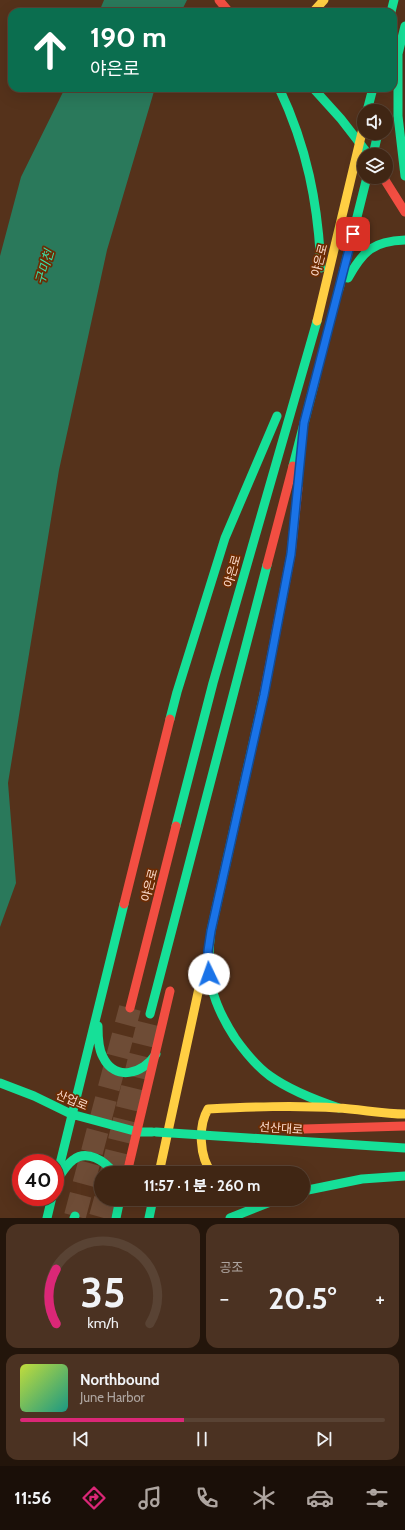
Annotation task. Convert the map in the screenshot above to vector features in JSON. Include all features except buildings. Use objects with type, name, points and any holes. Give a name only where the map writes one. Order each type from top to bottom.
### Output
[{"type":"street","points":[[219,0],[226,8]]},
{"type":"street","points":[[317,8],[324,0]]},
{"type":"street","points":[[397,59],[405,26]]},
{"type":"street","points":[[398,55],[397,108],[401,155],[405,176]]},
{"type":"street","points":[[281,92],[302,142],[313,186],[320,232],[322,295]]},
{"type":"street","points":[[317,92],[364,148]]},
{"type":"street","points":[[369,104],[372,92]]},
{"type":"street","name":"야은로","points":[[130,1008],[213,683],[315,329],[360,142]]},
{"type":"street","points":[[365,184],[337,296],[359,258],[374,245],[390,240],[405,240]]},
{"type":"street","points":[[387,184],[405,212]]},
{"type":"street","points":[[62,1154],[177,692],[225,538],[315,329]]},
{"type":"street","points":[[150,1014],[318,372]]},
{"type":"street","points":[[161,1166],[264,695],[291,554],[304,423]]},
{"type":"street","points":[[226,760],[248,668],[273,541]]},
{"type":"street","points":[[211,931],[208,962],[215,1002],[234,1036],[251,1059],[269,1075],[293,1090],[312,1099],[339,1108]]},
{"type":"street","points":[[129,1166],[173,979]]},
{"type":"street","points":[[101,995],[98,1036],[99,1048],[106,1064],[115,1070],[122,1072],[138,1071],[147,1066],[156,1054]]},
{"type":"street","name":"산업로","points":[[0,1083],[34,1096],[71,1114],[138,1132]]},
{"type":"street","points":[[208,1166],[203,1145],[202,1126],[203,1118],[208,1109],[269,1107],[339,1108],[386,1114],[405,1114]]},
{"type":"street","name":"선산대로","points":[[296,1129],[405,1126]]},
{"type":"street","name":"선산대로","points":[[138,1132],[265,1130]]},
{"type":"street","name":"선산대로","points":[[156,1132],[405,1148]]},
{"type":"street","points":[[64,1171],[73,1159],[80,1156],[95,1157],[105,1162],[108,1166]]},
{"type":"street","points":[[342,1174],[405,1175]]},
{"type":"street","points":[[310,1190],[362,1179],[405,1175]]},
{"type":"street","points":[[47,1218],[50,1206]]},
{"type":"street","points":[[149,1218],[152,1206]]},
{"type":"street","points":[[230,1218],[260,1206]]},
{"type":"water","points":[[104,0],[187,0],[183,8],[101,8]]},
{"type":"water","name":"구미천","points":[[63,92],[154,92],[107,250],[59,470],[8,783],[16,883],[0,927],[0,256],[21,177]]},
{"type":"tunnel","points":[[75,1216],[130,1008]]},
{"type":"tunnel","points":[[113,1166],[150,1014]]},
{"type":"tunnel","points":[[100,1217],[103,1206]]},
{"type":"traffic: fast","points":[[392,8],[394,0]]},
{"type":"traffic: fast","points":[[397,58],[405,26]]},
{"type":"traffic: fast","points":[[398,55],[398,116],[405,176]]},
{"type":"traffic: fast","points":[[281,92],[289,110],[304,154],[314,198],[321,268]]},
{"type":"traffic: fast","points":[[317,92],[341,119],[363,148]]},
{"type":"traffic: fast","points":[[369,104],[372,92]]},
{"type":"traffic: fast","points":[[375,148],[376,140]]},
{"type":"traffic: fast","points":[[339,289],[365,184]]},
{"type":"traffic: fast","points":[[348,278],[364,254],[370,249],[377,245],[405,240]]},
{"type":"traffic: fast","points":[[176,826],[213,683],[317,321]]},
{"type":"traffic: fast","points":[[293,466],[315,381]]},
{"type":"traffic: fast","points":[[170,719],[225,538],[277,416]]},
{"type":"traffic: fast","points":[[150,1014],[267,565]]},
{"type":"traffic: fast","points":[[264,694],[211,931],[209,961],[212,987],[220,1012],[227,1025],[235,1038],[260,1068],[295,1091],[339,1108]]},
{"type":"traffic: fast","points":[[62,1154],[124,904]]},
{"type":"traffic: fast","points":[[98,1026],[101,1053],[108,1065],[115,1070],[122,1072],[137,1070],[150,1061],[156,1054]]},
{"type":"traffic: fast","points":[[0,1083],[34,1096],[71,1114],[138,1132],[152,1132]]},
{"type":"traffic: fast","points":[[156,1132],[405,1148]]},
{"type":"traffic: fast","points":[[64,1169],[73,1160],[84,1156],[95,1158],[108,1166]]},
{"type":"traffic: fast","points":[[310,1190],[362,1179],[405,1176]]},
{"type":"traffic: fast","points":[[47,1218],[50,1206]]},
{"type":"traffic: fast","points":[[116,1218],[119,1206]]},
{"type":"traffic: fast","points":[[149,1218],[152,1206]]},
{"type":"traffic: fast","points":[[230,1218],[260,1206]]},
{"type":"traffic: slow","points":[[317,8],[324,0]]},
{"type":"traffic: slow","points":[[317,321],[360,140]]},
{"type":"traffic: slow","points":[[161,1166],[204,965]]},
{"type":"traffic: slow","points":[[208,1166],[204,1159],[201,1141],[201,1133],[208,1109],[305,1107],[405,1114]]},
{"type":"traffic: jam","points":[[219,0],[226,8]]},
{"type":"traffic: jam","points":[[387,184],[405,212]]},
{"type":"traffic: jam","points":[[267,565],[293,466]]},
{"type":"traffic: jam","points":[[264,694],[291,554],[298,488]]},
{"type":"traffic: jam","points":[[124,904],[170,719]]},
{"type":"traffic: jam","points":[[130,1008],[176,826]]},
{"type":"traffic: jam","points":[[129,1166],[170,991]]},
{"type":"traffic: jam","points":[[304,1129],[405,1126]]},
{"type":"route","points":[[209,974],[208,951],[211,931],[264,695],[291,554],[304,423],[353,234]]}]
